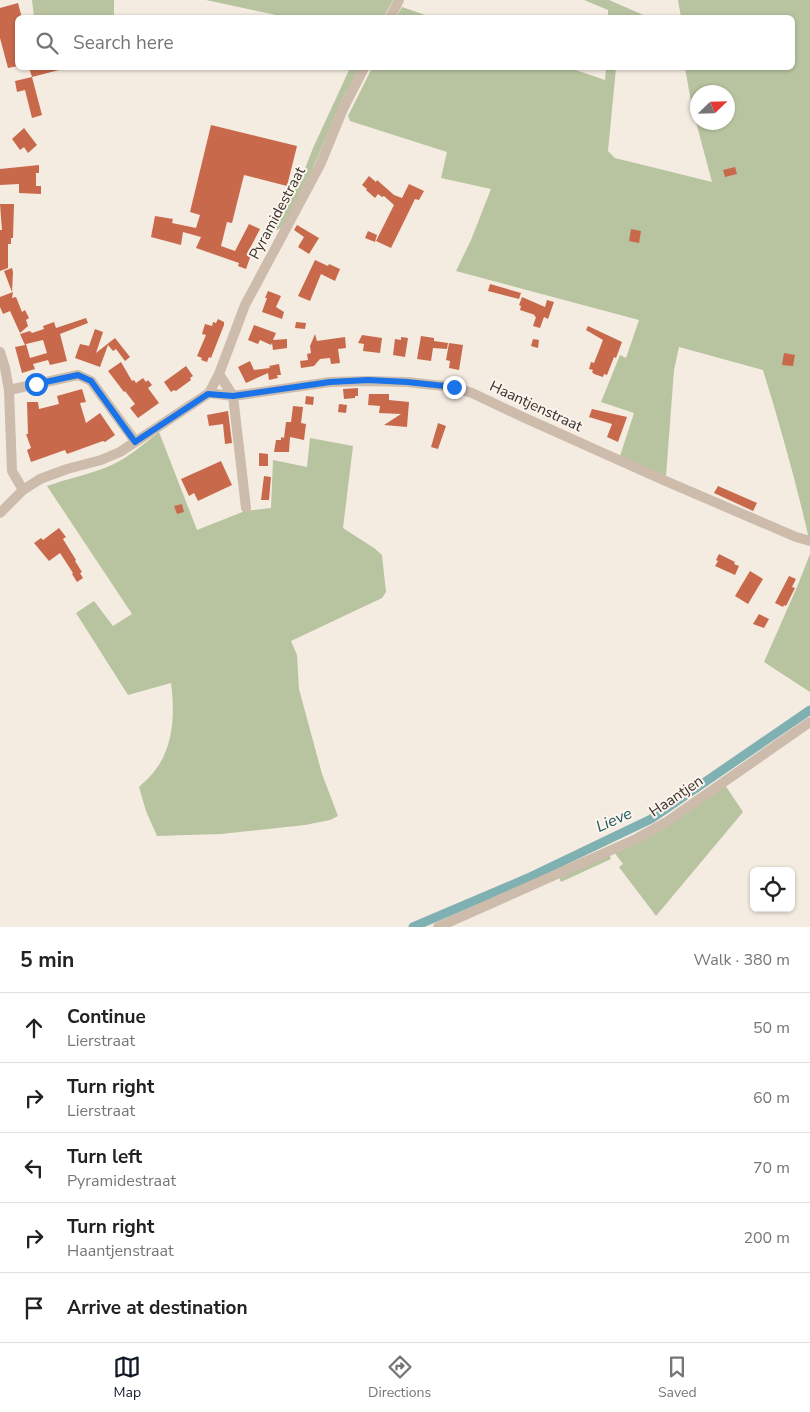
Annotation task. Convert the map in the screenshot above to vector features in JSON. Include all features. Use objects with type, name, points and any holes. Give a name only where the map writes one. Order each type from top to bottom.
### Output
[{"type":"street","points":[[392,15],[399,0]]},
{"type":"street","name":"Pyramidestraat","points":[[0,513],[24,490],[40,479],[67,469],[101,460],[120,452],[208,394],[219,374],[245,306],[320,165],[343,109],[363,70]]},
{"type":"street","points":[[0,352],[5,368],[8,390],[5,406],[12,471],[24,490]]},
{"type":"street","points":[[219,374],[233,396],[246,508]]},
{"type":"street","points":[[8,390],[78,375],[91,381],[135,442]]},
{"type":"street","name":"Haantjenstraat","points":[[208,394],[233,396],[330,382],[368,380],[454,387],[472,393],[661,479],[796,537],[810,541]]},
{"type":"street","name":"Haantjen","points":[[438,927],[636,839],[665,823],[810,722]]},
{"type":"green space","points":[[32,0],[114,0],[114,15],[34,15]]},
{"type":"green space","points":[[206,0],[393,0],[385,15],[276,15]]},
{"type":"green space","points":[[584,0],[609,0],[643,15],[608,15],[608,10]]},
{"type":"green space","points":[[678,0],[810,0],[810,539],[788,454],[763,370],[679,347],[674,370],[666,476],[620,456],[634,413],[601,402],[620,355],[626,358],[639,320],[456,271],[471,240],[491,189],[441,178],[447,152],[350,121],[348,116],[371,70],[576,70],[605,80],[606,70],[616,70],[608,151],[615,158],[712,182],[698,130],[735,130],[735,85],[690,85],[690,96],[685,70],[795,70],[795,15],[681,15]]},
{"type":"green space","points":[[402,7],[425,15],[397,15]]},
{"type":"green space","points":[[349,70],[358,70],[341,102],[312,170],[282,227],[277,230],[273,228],[301,179],[313,148]]},
{"type":"green space","points":[[159,432],[197,530],[245,511],[271,508],[273,460],[307,467],[310,438],[353,446],[343,528],[382,555],[386,592],[382,598],[291,641],[297,655],[299,689],[322,774],[338,816],[330,820],[305,825],[221,834],[157,836],[146,811],[139,787],[160,763],[169,742],[173,719],[171,683],[128,695],[76,613],[94,601],[113,626],[132,614],[47,486],[98,471],[114,464]]},
{"type":"green space","points":[[810,554],[810,692],[764,662]]},
{"type":"green space","points":[[725,785],[743,812],[656,916],[619,867],[623,864],[614,852]]},
{"type":"green space","points":[[609,854],[611,859],[561,882],[559,877]]},
{"type":"building","points":[[18,3],[21,15],[15,15],[15,67],[8,68],[0,38],[0,8]]},
{"type":"building","points":[[30,70],[59,70],[32,77]]},
{"type":"building","points":[[32,77],[42,115],[32,118],[25,90],[17,92],[15,81]]},
{"type":"building","points":[[211,125],[297,146],[287,186],[244,175],[232,223],[227,222],[221,246],[235,251],[249,224],[260,229],[247,254],[251,255],[246,269],[238,266],[239,263],[196,248],[201,237],[183,232],[181,245],[151,237],[155,216],[173,219],[172,223],[196,228],[200,215],[190,212]]},
{"type":"building","points":[[24,128],[37,145],[28,153],[24,147],[20,150],[12,139]]},
{"type":"building","points":[[39,165],[39,173],[36,173],[36,186],[41,186],[41,194],[19,193],[19,184],[0,185],[0,169]]},
{"type":"building","points":[[735,167],[737,174],[725,177],[723,170]]},
{"type":"building","points":[[369,176],[376,182],[377,180],[394,195],[402,198],[409,184],[424,191],[419,200],[415,199],[391,248],[376,241],[394,205],[384,196],[382,197],[378,194],[375,198],[366,190],[362,185]]},
{"type":"building","points":[[0,204],[14,204],[13,238],[11,238],[11,244],[8,244],[8,268],[0,271],[0,230],[2,230]]},
{"type":"building","points":[[297,225],[319,238],[309,254],[298,247],[304,237],[294,230]]},
{"type":"building","points":[[631,229],[641,231],[639,243],[629,241]]},
{"type":"building","points":[[368,231],[377,235],[375,242],[365,238]]},
{"type":"building","points":[[315,260],[340,269],[335,281],[321,274],[310,301],[298,296]]},
{"type":"building","points":[[12,268],[13,272],[12,292],[4,271]]},
{"type":"building","points":[[490,284],[521,293],[519,299],[488,291]]},
{"type":"building","points":[[268,291],[281,296],[276,307],[284,312],[282,319],[262,312]]},
{"type":"building","points":[[13,292],[12,298],[16,297],[22,312],[25,310],[29,318],[26,320],[28,326],[20,333],[10,311],[3,314],[0,307],[0,297]]},
{"type":"building","points":[[522,297],[545,307],[547,300],[554,302],[548,319],[544,317],[540,328],[533,326],[535,315],[520,310],[521,306],[519,305]]},
{"type":"building","points":[[86,318],[88,323],[60,334],[67,361],[50,365],[48,360],[33,364],[35,369],[22,373],[15,347],[25,345],[20,334],[44,329],[43,326],[54,322],[56,328]],"holes":[[[43,340],[47,353],[30,358],[26,344]]]},
{"type":"building","points":[[218,319],[224,322],[224,325],[211,358],[209,357],[207,362],[201,360],[202,358],[197,356],[206,335],[202,334],[205,324],[212,326],[213,322],[216,323]]},
{"type":"building","points":[[296,322],[306,323],[305,329],[295,328]]},
{"type":"building","points":[[254,325],[276,333],[273,340],[287,339],[287,348],[273,350],[272,343],[271,345],[260,340],[258,344],[248,340]]},
{"type":"building","points":[[588,326],[622,342],[607,375],[604,374],[603,377],[594,374],[593,370],[589,369],[591,362],[594,363],[603,340],[586,330]]},
{"type":"building","points":[[95,329],[103,332],[96,353],[115,338],[130,357],[125,361],[116,349],[113,351],[108,345],[100,367],[75,358],[80,344],[89,346]]},
{"type":"building","points":[[315,334],[317,341],[345,337],[346,348],[338,349],[340,363],[331,364],[330,358],[320,359],[314,366],[301,368],[300,361],[308,360],[307,354],[311,353],[310,346]]},
{"type":"building","points":[[362,335],[382,338],[380,353],[363,351],[364,344],[358,343]]},
{"type":"building","points":[[421,336],[434,338],[434,341],[448,343],[447,349],[433,348],[431,361],[417,359]]},
{"type":"building","points":[[401,337],[408,338],[405,357],[393,355],[395,339],[401,340]]},
{"type":"building","points":[[533,339],[539,340],[538,348],[531,346]]},
{"type":"building","points":[[449,343],[463,345],[459,370],[449,368],[450,361],[446,360]]},
{"type":"building","points":[[784,353],[795,355],[793,366],[782,365]]},
{"type":"building","points":[[250,361],[254,370],[270,368],[269,366],[279,364],[281,375],[277,375],[278,378],[269,380],[268,373],[246,383],[238,367]]},
{"type":"building","points":[[121,362],[132,381],[134,380],[136,383],[143,378],[146,382],[148,380],[152,385],[148,388],[159,403],[138,418],[130,408],[135,404],[108,371]]},
{"type":"building","points":[[186,366],[193,376],[190,378],[191,380],[176,391],[171,392],[164,382]]},
{"type":"building","points":[[358,388],[358,396],[344,399],[343,389]]},
{"type":"building","points":[[82,389],[86,402],[80,403],[86,423],[100,413],[115,435],[105,442],[103,441],[67,454],[65,450],[31,462],[27,450],[31,448],[26,434],[28,434],[27,402],[38,402],[39,409],[59,404],[57,396]]},
{"type":"building","points":[[369,394],[389,394],[389,400],[409,402],[407,427],[384,425],[401,414],[379,413],[380,406],[368,405]]},
{"type":"building","points":[[306,396],[314,397],[313,405],[305,404]]},
{"type":"building","points":[[339,404],[347,405],[346,413],[338,412]]},
{"type":"building","points":[[293,406],[303,407],[301,423],[306,424],[304,440],[290,437],[289,452],[274,452],[276,440],[281,440],[281,437],[284,438],[286,422],[291,422]]},
{"type":"building","points":[[592,409],[627,417],[618,442],[607,437],[612,424],[589,417]]},
{"type":"building","points":[[228,411],[232,443],[225,444],[223,424],[209,426],[207,415]]},
{"type":"building","points":[[438,423],[446,426],[438,449],[431,447]]},
{"type":"building","points":[[259,453],[268,454],[268,466],[259,466]]},
{"type":"building","points":[[221,461],[232,485],[198,501],[194,493],[189,496],[181,479]]},
{"type":"building","points":[[264,476],[271,477],[269,500],[261,500]]},
{"type":"building","points":[[718,486],[757,503],[753,511],[714,493]]},
{"type":"building","points":[[182,504],[184,512],[177,514],[174,506]]},
{"type":"building","points":[[59,528],[66,537],[63,539],[82,572],[80,573],[83,578],[77,582],[60,553],[49,561],[34,543],[41,538],[43,540]]},
{"type":"building","points":[[719,554],[739,566],[735,575],[715,566]]},
{"type":"building","points":[[750,571],[763,579],[748,604],[735,596]]},
{"type":"building","points":[[789,576],[796,579],[792,587],[795,588],[786,606],[784,605],[783,607],[775,603]]},
{"type":"building","points":[[759,614],[769,619],[764,628],[753,624]]},
{"type":"waterway","name":"Lieve","points":[[413,927],[528,878],[651,819],[810,710]]},
{"type":"route","points":[[36,384],[78,375],[91,381],[135,442],[208,394],[233,396],[330,382],[368,380],[454,387]]}]
